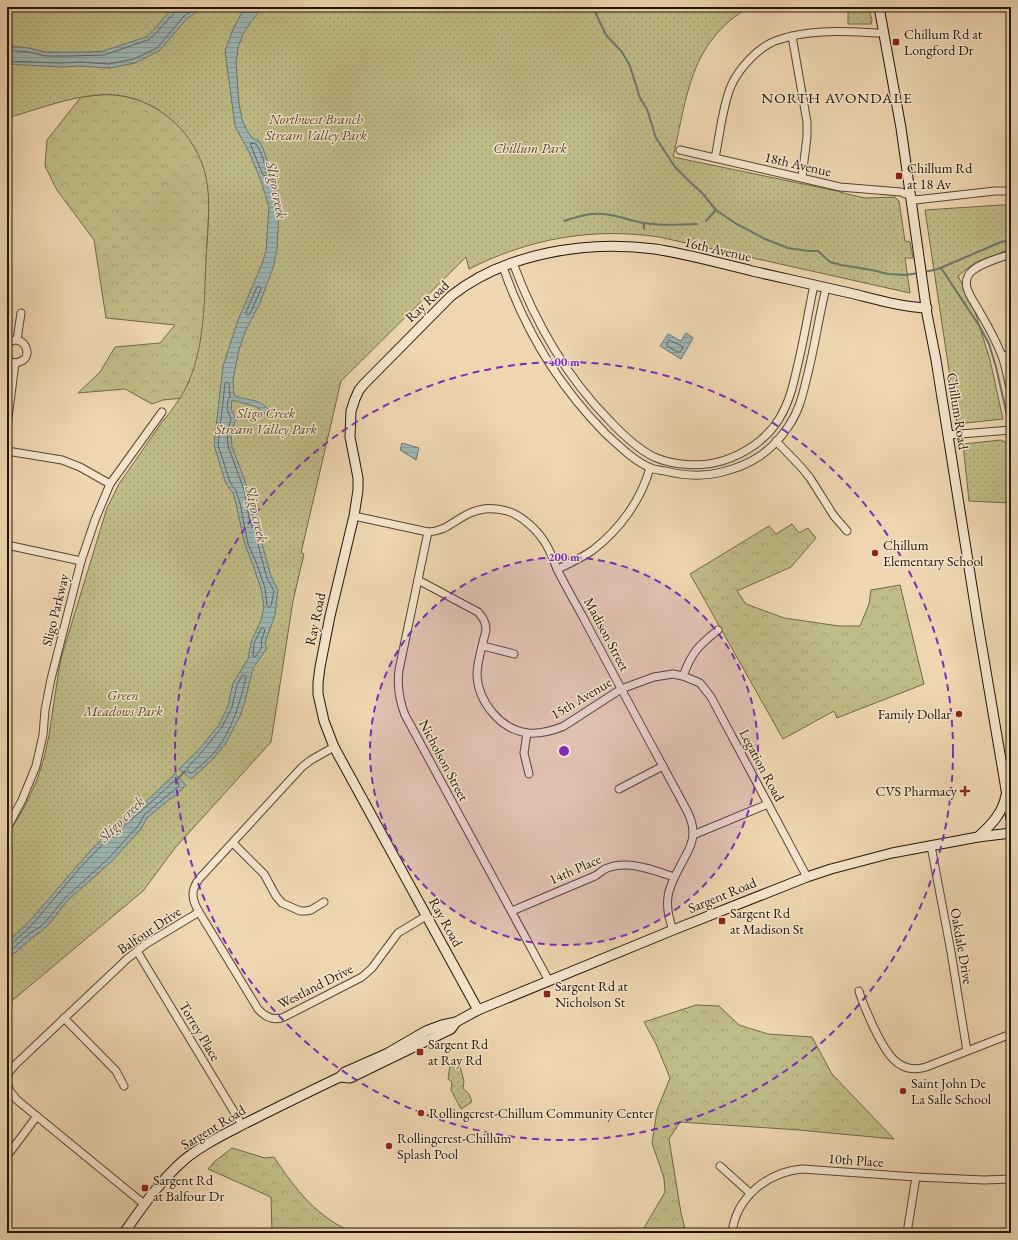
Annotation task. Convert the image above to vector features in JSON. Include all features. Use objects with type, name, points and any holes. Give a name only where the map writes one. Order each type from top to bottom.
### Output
[{"type":"main road","name":"Chillum Road","points":[[879,7],[901,128],[926,308],[1009,797],[1011,819]]},
{"type":"main road","name":"16th Avenue","points":[[503,267],[538,256],[580,248],[605,246],[636,248],[665,251],[826,288],[926,308]]},
{"type":"main road","name":"Ray Road","points":[[478,1010],[334,748],[324,721],[318,694],[320,666],[330,616],[354,516],[359,484],[351,447],[350,425],[354,399],[359,390],[373,374],[451,296],[474,280],[503,267]]},
{"type":"main road","points":[[978,837],[994,821],[1009,797]]},
{"type":"main road","name":"Sargent Road","points":[[124,1233],[144,1204],[165,1178],[184,1160],[205,1145],[242,1125],[340,1077],[350,1078],[402,1054],[451,1029],[456,1022],[478,1010],[673,930],[831,869],[863,860],[931,846],[978,837],[1011,833]]},
{"type":"street","points":[[716,158],[725,103],[731,86],[738,73],[748,60],[767,45],[777,40],[792,36],[817,32],[884,33]]},
{"type":"street","points":[[792,36],[807,122],[807,137],[802,177]]},
{"type":"street","name":"18th Avenue","points":[[680,150],[840,187],[901,192],[911,196]]},
{"type":"street","points":[[911,196],[915,200],[995,191],[1011,191]]},
{"type":"street","points":[[1011,254],[979,266],[967,277],[966,286],[1002,356],[1011,392]]},
{"type":"street","points":[[513,263],[540,327],[561,362],[586,396],[618,430],[639,448],[655,457],[679,464],[715,463],[740,454],[775,426],[789,401],[807,326],[814,285]]},
{"type":"street","points":[[503,267],[516,302],[540,351],[562,382],[594,421],[619,446],[650,468],[690,476],[717,474],[750,462],[761,455],[788,427],[801,402],[826,288]]},
{"type":"street","points":[[17,340],[21,313]]},
{"type":"street","points":[[7,344],[11,341],[17,340],[26,346],[27,353],[24,359],[15,363],[7,359]]},
{"type":"street","points":[[1002,356],[1011,355]]},
{"type":"street","points":[[7,426],[15,363]]},
{"type":"street","name":"Sligo Parkway","points":[[7,828],[22,800],[36,766],[43,735],[46,704],[51,679],[81,561],[97,514],[110,484],[162,412]]},
{"type":"street","points":[[948,435],[1009,430]]},
{"type":"street","points":[[776,441],[810,478],[834,516],[847,530]]},
{"type":"street","points":[[7,451],[62,460],[80,467],[110,484]]},
{"type":"street","points":[[558,570],[592,550],[604,541],[625,518],[640,495],[650,468]]},
{"type":"street","name":"Madison Street","points":[[354,516],[428,532],[435,532],[445,529],[474,511],[489,509],[506,511],[517,516],[534,530],[544,542],[689,815],[694,835]]},
{"type":"street","name":"Nicholson Street","points":[[428,532],[399,670],[398,685],[400,702],[405,715],[512,910],[549,981]]},
{"type":"street","points":[[7,545],[81,561]]},
{"type":"street","name":"15th Avenue","points":[[418,580],[478,612],[482,616],[486,624],[483,646],[478,664],[477,675],[479,687],[484,701],[489,709],[505,724],[514,729],[527,733],[541,733],[564,726],[621,689],[654,677],[673,674],[683,676]]},
{"type":"street","points":[[683,676],[690,658],[697,648],[718,630]]},
{"type":"street","points":[[483,646],[514,654]]},
{"type":"street","name":"Legation Road","points":[[683,676],[700,683],[711,697],[807,877]]},
{"type":"street","points":[[527,733],[524,754],[529,774]]},
{"type":"street","name":"Balfour Drive","points":[[7,1079],[9,1072],[16,1064],[136,951],[199,912],[193,900],[192,892],[199,879],[302,767],[311,760],[334,748]]},
{"type":"street","points":[[619,789],[663,766]]},
{"type":"street","points":[[673,930],[669,919],[667,905],[669,888],[689,849],[694,835],[768,804]]},
{"type":"street","points":[[233,843],[264,874],[276,896],[282,903],[300,911],[306,911],[316,908],[324,902]]},
{"type":"street","name":"Oakdale Drive","points":[[931,846],[951,952],[967,1051]]},
{"type":"street","name":"14th Place","points":[[512,910],[595,876],[605,869],[616,866],[633,866],[644,868],[674,877]]},
{"type":"street","name":"Westland Drive","points":[[199,912],[258,1009],[267,1017],[276,1019],[284,1017],[362,977],[372,968],[398,933],[426,916]]},
{"type":"street","name":"Torrey Place","points":[[136,951],[242,1125]]},
{"type":"street","points":[[859,991],[862,1003],[886,1050],[893,1059],[901,1065],[911,1068],[921,1069],[1011,1034]]},
{"type":"street","points":[[64,1018],[116,1070],[124,1086]]},
{"type":"street","points":[[7,1083],[13,1096],[144,1204]]},
{"type":"street","points":[[7,1156],[37,1116]]},
{"type":"street","points":[[720,1166],[750,1193]]},
{"type":"street","name":"10th Place","points":[[732,1233],[737,1215],[750,1193],[772,1177],[784,1172],[802,1169],[916,1177],[984,1180],[1011,1179]]},
{"type":"street","points":[[907,1233],[916,1177]]},
{"type":"green space","points":[[26,7],[749,7],[729,21],[714,37],[703,54],[694,72],[688,92],[673,157],[865,198],[895,197],[899,201],[905,241],[910,242],[913,258],[905,258],[910,293],[659,237],[634,234],[585,235],[537,243],[514,250],[469,269],[466,257],[341,381],[301,553],[304,554],[293,601],[271,742],[175,848],[143,891],[7,1005],[7,836],[25,806],[37,780],[44,758],[62,655],[107,508],[119,484],[181,396],[194,367],[203,322],[209,212],[207,183],[202,164],[194,147],[183,131],[169,118],[153,107],[136,99],[117,95],[87,96],[64,101],[7,118],[7,11]]},
{"type":"green space","points":[[848,7],[868,7],[872,20],[871,24],[848,24]]},
{"type":"green space","points":[[108,94],[132,98],[146,103],[160,111],[183,131],[200,156],[205,171],[209,195],[206,262],[266,251],[183,398],[163,400],[152,404],[125,389],[78,393],[100,372],[115,347],[160,343],[175,325],[106,318],[94,240],[57,190],[45,166],[47,140],[81,97]]},
{"type":"green space","points":[[1011,205],[1011,249],[976,262],[958,276],[973,305],[990,360],[1003,419],[957,424],[925,210]]},
{"type":"green space","points":[[1001,440],[1007,443],[1011,453],[1011,503],[969,501],[963,444]]},
{"type":"green space","points":[[792,524],[799,533],[808,528],[816,538],[791,567],[737,591],[746,604],[784,618],[839,626],[860,626],[869,604],[871,590],[900,585],[924,684],[837,718],[834,711],[783,739],[690,574],[769,526],[776,534]]},
{"type":"green space","points":[[696,1005],[719,1006],[739,1025],[768,1034],[812,1037],[832,1074],[894,1139],[799,1130],[680,1122],[669,1139],[681,1213],[686,1233],[641,1233],[665,1192],[664,1178],[652,1143],[657,1110],[670,1078],[656,1044],[644,1022]]},
{"type":"green space","points":[[459,1063],[464,1081],[463,1088],[469,1094],[472,1102],[461,1109],[451,1090],[452,1082],[448,1079],[450,1065]]},
{"type":"green space","points":[[232,1148],[265,1158],[274,1157],[308,1202],[330,1220],[355,1233],[272,1233],[271,1197],[208,1169],[214,1162]]},
{"type":"water","points":[[174,7],[208,7],[198,11],[187,19],[159,51],[135,63],[110,68],[7,64],[7,46],[29,48],[46,52],[90,52],[103,51],[146,37]]},
{"type":"water","points":[[245,7],[263,7],[243,34],[238,48],[236,63],[239,104],[245,127],[252,138],[259,141],[263,148],[269,166],[279,212],[277,249],[273,268],[259,305],[245,332],[239,350],[233,380],[234,395],[258,402],[270,411],[266,415],[257,407],[232,400],[231,409],[236,419],[231,433],[232,446],[249,492],[253,517],[258,529],[271,576],[278,590],[275,615],[265,643],[267,648],[253,668],[240,716],[226,743],[211,761],[191,779],[179,769],[199,749],[219,725],[228,706],[233,683],[248,659],[251,642],[261,620],[264,607],[261,589],[245,545],[233,493],[226,484],[214,445],[223,366],[238,320],[266,251],[269,207],[261,181],[249,152],[235,126],[225,51],[233,29]]},
{"type":"water","points":[[686,333],[693,338],[681,359],[660,346],[668,334],[681,341]]},
{"type":"water","points":[[402,443],[419,448],[416,460],[400,450]]},
{"type":"water","points":[[175,774],[186,785],[147,818],[141,829],[112,861],[67,901],[43,930],[7,960],[7,942],[28,923],[96,845]]},
{"type":"waterway","points":[[595,7],[596,14],[606,35],[622,52],[630,66],[640,98],[647,109],[656,138],[675,167],[703,194],[716,210],[735,223],[765,239],[788,248],[818,251],[830,262],[888,274],[906,275],[918,273]]},
{"type":"waterway","points":[[706,221],[716,210]]},
{"type":"waterway","points":[[564,221],[585,215],[598,214],[611,215],[650,224],[697,224]]},
{"type":"waterway","points":[[644,223],[644,229]]},
{"type":"waterway","points":[[924,272],[938,269],[1001,242],[1011,240]]},
{"type":"waterway","points":[[941,268],[980,327],[989,344],[996,367],[1010,428]]},
{"type":"waterway","name":"Sligo creek","points":[[177,780],[185,771]]},
{"type":"place","name":"Chillum Rd at Longford Dr","points":[[896,42]]},
{"type":"place","name":"Chillum Rd at 18 Av","points":[[899,176]]},
{"type":"place","name":"Chillum Elementary School","points":[[875,553]]},
{"type":"place","name":"Family Dollar","points":[[959,714]]},
{"type":"place","name":"CVS Pharmacy","points":[[965,791]]},
{"type":"place","name":"Sargent Rd at Madison St","points":[[722,921]]},
{"type":"place","name":"Sargent Rd at Nicholson St","points":[[547,994]]},
{"type":"place","name":"Sargent Rd at Ray Rd","points":[[420,1052]]},
{"type":"place","name":"Saint John De La Salle School","points":[[903,1091]]},
{"type":"place","name":"Rollingcrest-Chillum Community Center","points":[[421,1113]]},
{"type":"place","name":"Rollingcrest-Chillum Splash Pool","points":[[389,1146]]},
{"type":"place","name":"Sargent Rd at Balfour Dr","points":[[145,1188]]},
{"type":"district","name":"NORTH AVONDALE","points":[[837,97]]},
{"type":"park label","name":"Northwest Branch Stream Valley Park","points":[[316,128]]},
{"type":"park label","name":"Chillum Park","points":[[530,148]]},
{"type":"park label","name":"Sligo Creek Stream Valley Park","points":[[266,422]]},
{"type":"park label","name":"Green Meadows Park","points":[[123,704]]}]
